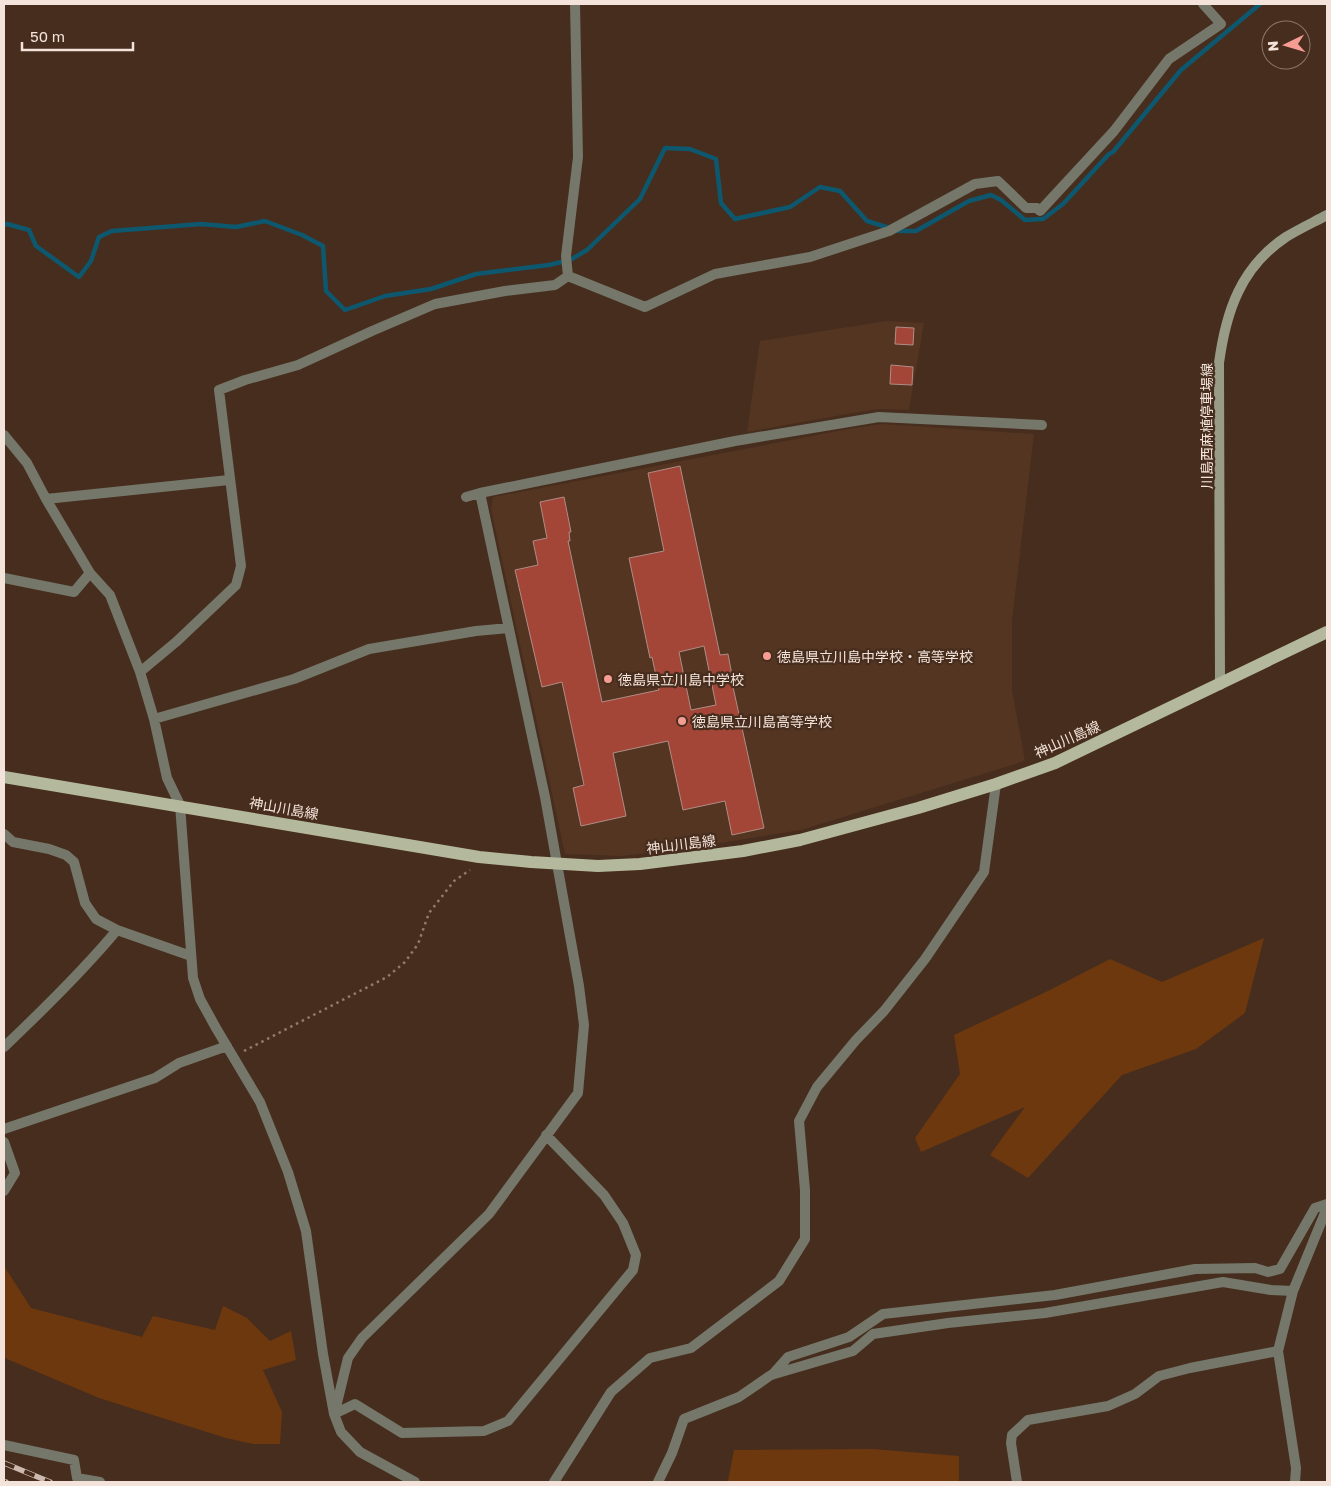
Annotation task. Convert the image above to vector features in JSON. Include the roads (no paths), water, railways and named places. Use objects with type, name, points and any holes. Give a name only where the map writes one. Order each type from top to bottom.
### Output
[{"type":"main road","name":"川島西麻植停車場線","points":[[1220,685],[1219,363],[1222,338],[1228,314],[1238,291],[1251,270],[1267,252],[1287,237],[1327,214]]},
{"type":"main road","name":"神山川島線","points":[[4,777],[479,856],[598,866],[640,864],[744,851],[809,838],[996,784],[1055,763],[1327,632]]},
{"type":"street","points":[[140,672],[176,642],[236,584],[241,566],[219,390],[245,380],[298,365],[435,304],[505,291],[555,285],[567,266],[578,157],[575,4]]},
{"type":"street","points":[[567,266],[645,307],[715,274],[810,257],[889,231],[975,184],[998,181],[1026,208],[1037,208],[1040,210],[1114,131],[1169,60],[1221,24],[1204,4]]},
{"type":"street","points":[[466,497],[735,441],[879,417],[1042,425]]},
{"type":"street","points":[[4,434],[27,463],[90,573],[110,596],[140,672],[154,719],[167,778],[180,805],[193,978],[200,999],[260,1102],[288,1172],[306,1230],[322,1354],[334,1414],[341,1432],[360,1452],[415,1482]]},
{"type":"street","points":[[46,499],[229,480]]},
{"type":"street","points":[[334,1414],[348,1358],[362,1338],[489,1214],[578,1093],[584,1025],[577,977],[545,798],[480,493]]},
{"type":"street","points":[[4,578],[74,592],[90,573]]},
{"type":"street","points":[[154,719],[294,680],[369,649],[476,631],[508,628]]},
{"type":"street","points":[[554,1482],[611,1392],[650,1358],[691,1348],[778,1281],[805,1239],[805,1190],[799,1121],[817,1087],[856,1040],[884,1011],[926,959],[984,872],[996,784]]},
{"type":"street","points":[[4,834],[13,842],[49,849],[66,855],[74,862],[85,903],[96,919],[117,930],[191,956]]},
{"type":"street","points":[[4,1047],[98,953],[117,930]]},
{"type":"street","points":[[4,1129],[155,1078],[179,1063],[227,1046]]},
{"type":"street","points":[[334,1414],[355,1404],[402,1433],[484,1431],[508,1421],[633,1270],[636,1255],[624,1223],[604,1195],[546,1136]]},
{"type":"street","points":[[4,1142],[15,1173],[4,1191]]},
{"type":"street","points":[[658,1482],[672,1453],[684,1420],[739,1397],[771,1376],[788,1357],[849,1338],[883,1314],[1055,1295],[1195,1269],[1255,1268],[1268,1272],[1280,1269],[1315,1208],[1327,1204]]},
{"type":"street","points":[[1295,1482],[1296,1468],[1278,1351],[1293,1291],[1327,1208]]},
{"type":"street","points":[[771,1376],[853,1351],[873,1334],[948,1323],[1045,1313],[1223,1282],[1271,1290],[1293,1291]]},
{"type":"street","points":[[1017,1482],[1011,1442],[1012,1435],[1028,1420],[1108,1406],[1135,1394],[1159,1376],[1278,1351]]},
{"type":"street","points":[[4,1445],[74,1460],[77,1478],[100,1482]]},
{"type":"waterway","points":[[4,225],[7,224],[29,230],[36,246],[79,277],[91,261],[99,237],[112,231],[201,224],[236,227],[265,221],[302,235],[323,246],[326,291],[345,310],[385,296],[431,289],[476,274],[549,265],[570,260],[587,250],[640,199],[665,148],[690,149],[716,159],[721,203],[735,219],[790,207],[820,187],[840,191],[867,221],[899,231],[916,231],[969,201],[991,195],[1001,200],[1025,220],[1043,219],[1063,204],[1113,152],[1181,70],[1260,4]]},
{"type":"railway","points":[[4,1463],[50,1482]]},
{"type":"place","name":"徳島県立川島中学校・高等学校","points":[[767,656]]},
{"type":"place","name":"徳島県立川島中学校","points":[[608,679]]},
{"type":"place","name":"徳島県立川島高等学校","points":[[682,721]]}]
